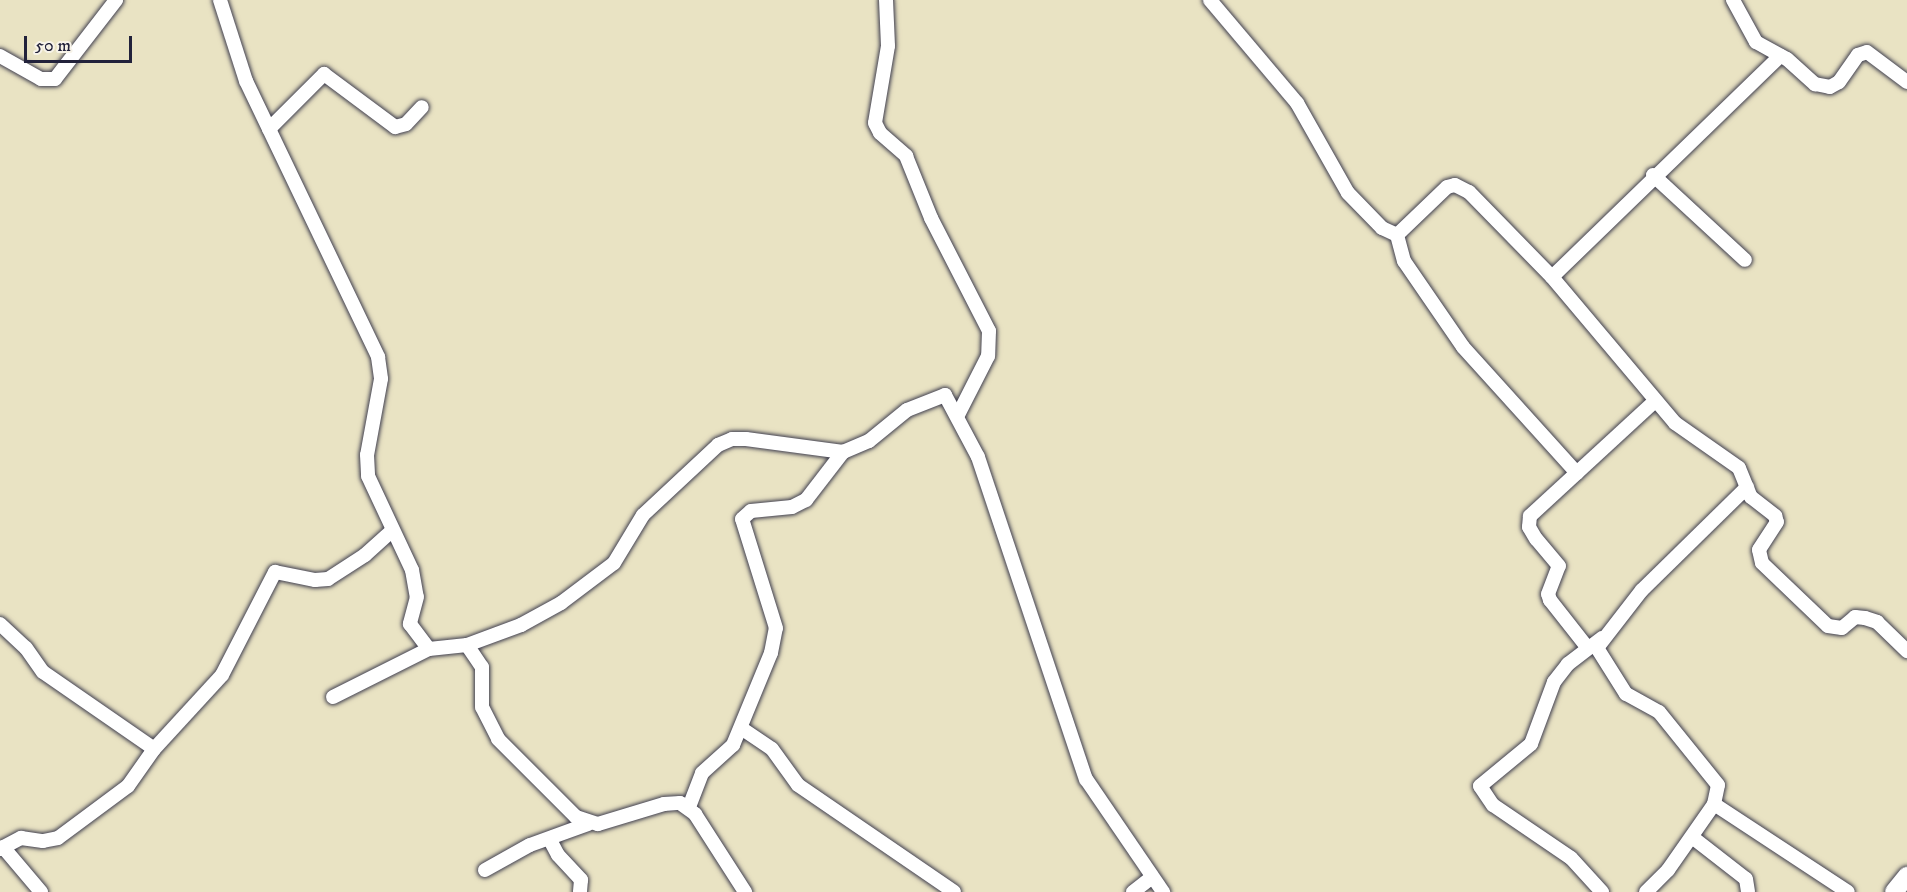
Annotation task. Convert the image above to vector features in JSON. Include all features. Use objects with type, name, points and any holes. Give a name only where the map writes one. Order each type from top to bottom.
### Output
[{"type":"main road","points":[[1894,892],[1907,876]]},
{"type":"street","points":[[0,56],[41,79],[55,79],[116,0]]},
{"type":"street","points":[[220,0],[231,42],[269,129],[333,271],[378,357],[381,379],[367,455],[368,476],[417,588],[412,629],[429,649]]},
{"type":"street","points":[[886,0],[888,46],[874,123],[880,133],[906,156],[931,218],[989,331],[988,356],[958,415]]},
{"type":"street","points":[[1210,0],[1213,9],[1297,103],[1358,205],[1382,228],[1397,235],[1404,261],[1463,347],[1577,473]]},
{"type":"street","points":[[1732,0],[1756,42],[1780,56],[1815,84],[1830,87],[1839,82],[1858,55],[1867,52],[1907,82]]},
{"type":"street","points":[[1552,277],[1653,175],[1780,56]]},
{"type":"street","points":[[269,129],[324,74],[394,127],[406,124],[422,106]]},
{"type":"street","points":[[1653,175],[1745,260]]},
{"type":"street","points":[[1397,235],[1434,196],[1455,185],[1499,219],[1552,277],[1675,423],[1739,468],[1751,497],[1775,516],[1777,522],[1759,550],[1762,563],[1828,626],[1842,628],[1854,617],[1865,618],[1876,622],[1907,651]]},
{"type":"street","points":[[689,807],[702,773],[729,750],[741,728],[771,653],[776,628],[742,519],[751,511],[792,507],[806,500],[843,452],[869,441],[907,410],[942,395],[949,398],[978,458],[1086,779],[1163,892]]},
{"type":"street","points":[[1587,647],[1550,600],[1548,594],[1559,566],[1529,527],[1530,516],[1655,401]]},
{"type":"street","points":[[333,697],[429,649],[467,645],[520,625],[561,603],[614,563],[643,515],[718,445],[732,439],[746,439],[843,452]]},
{"type":"street","points":[[1646,892],[1692,837],[1714,804],[1718,788],[1712,773],[1659,712],[1626,694],[1599,657],[1596,648],[1650,582],[1747,487]]},
{"type":"street","points":[[41,892],[1,848],[21,837],[43,841],[58,838],[120,794],[154,749],[222,675],[275,572],[315,580],[328,579],[365,555],[392,531]]},
{"type":"street","points":[[0,624],[26,648],[43,672],[154,749]]},
{"type":"street","points":[[1602,638],[1587,647],[1554,682],[1532,744],[1480,786],[1493,805],[1571,858],[1602,892]]},
{"type":"street","points":[[467,645],[482,667],[482,707],[498,739],[576,817],[588,824]]},
{"type":"street","points":[[741,728],[772,749],[798,785],[954,892]]},
{"type":"street","points":[[485,870],[521,849],[588,824],[598,824],[664,804],[681,803],[689,807],[745,892]]},
{"type":"street","points":[[1714,804],[1848,892]]},
{"type":"street","points":[[1692,837],[1746,879],[1748,892]]},
{"type":"street","points":[[550,840],[558,855],[581,880],[580,892]]},
{"type":"street","points":[[1133,892],[1152,877]]}]
